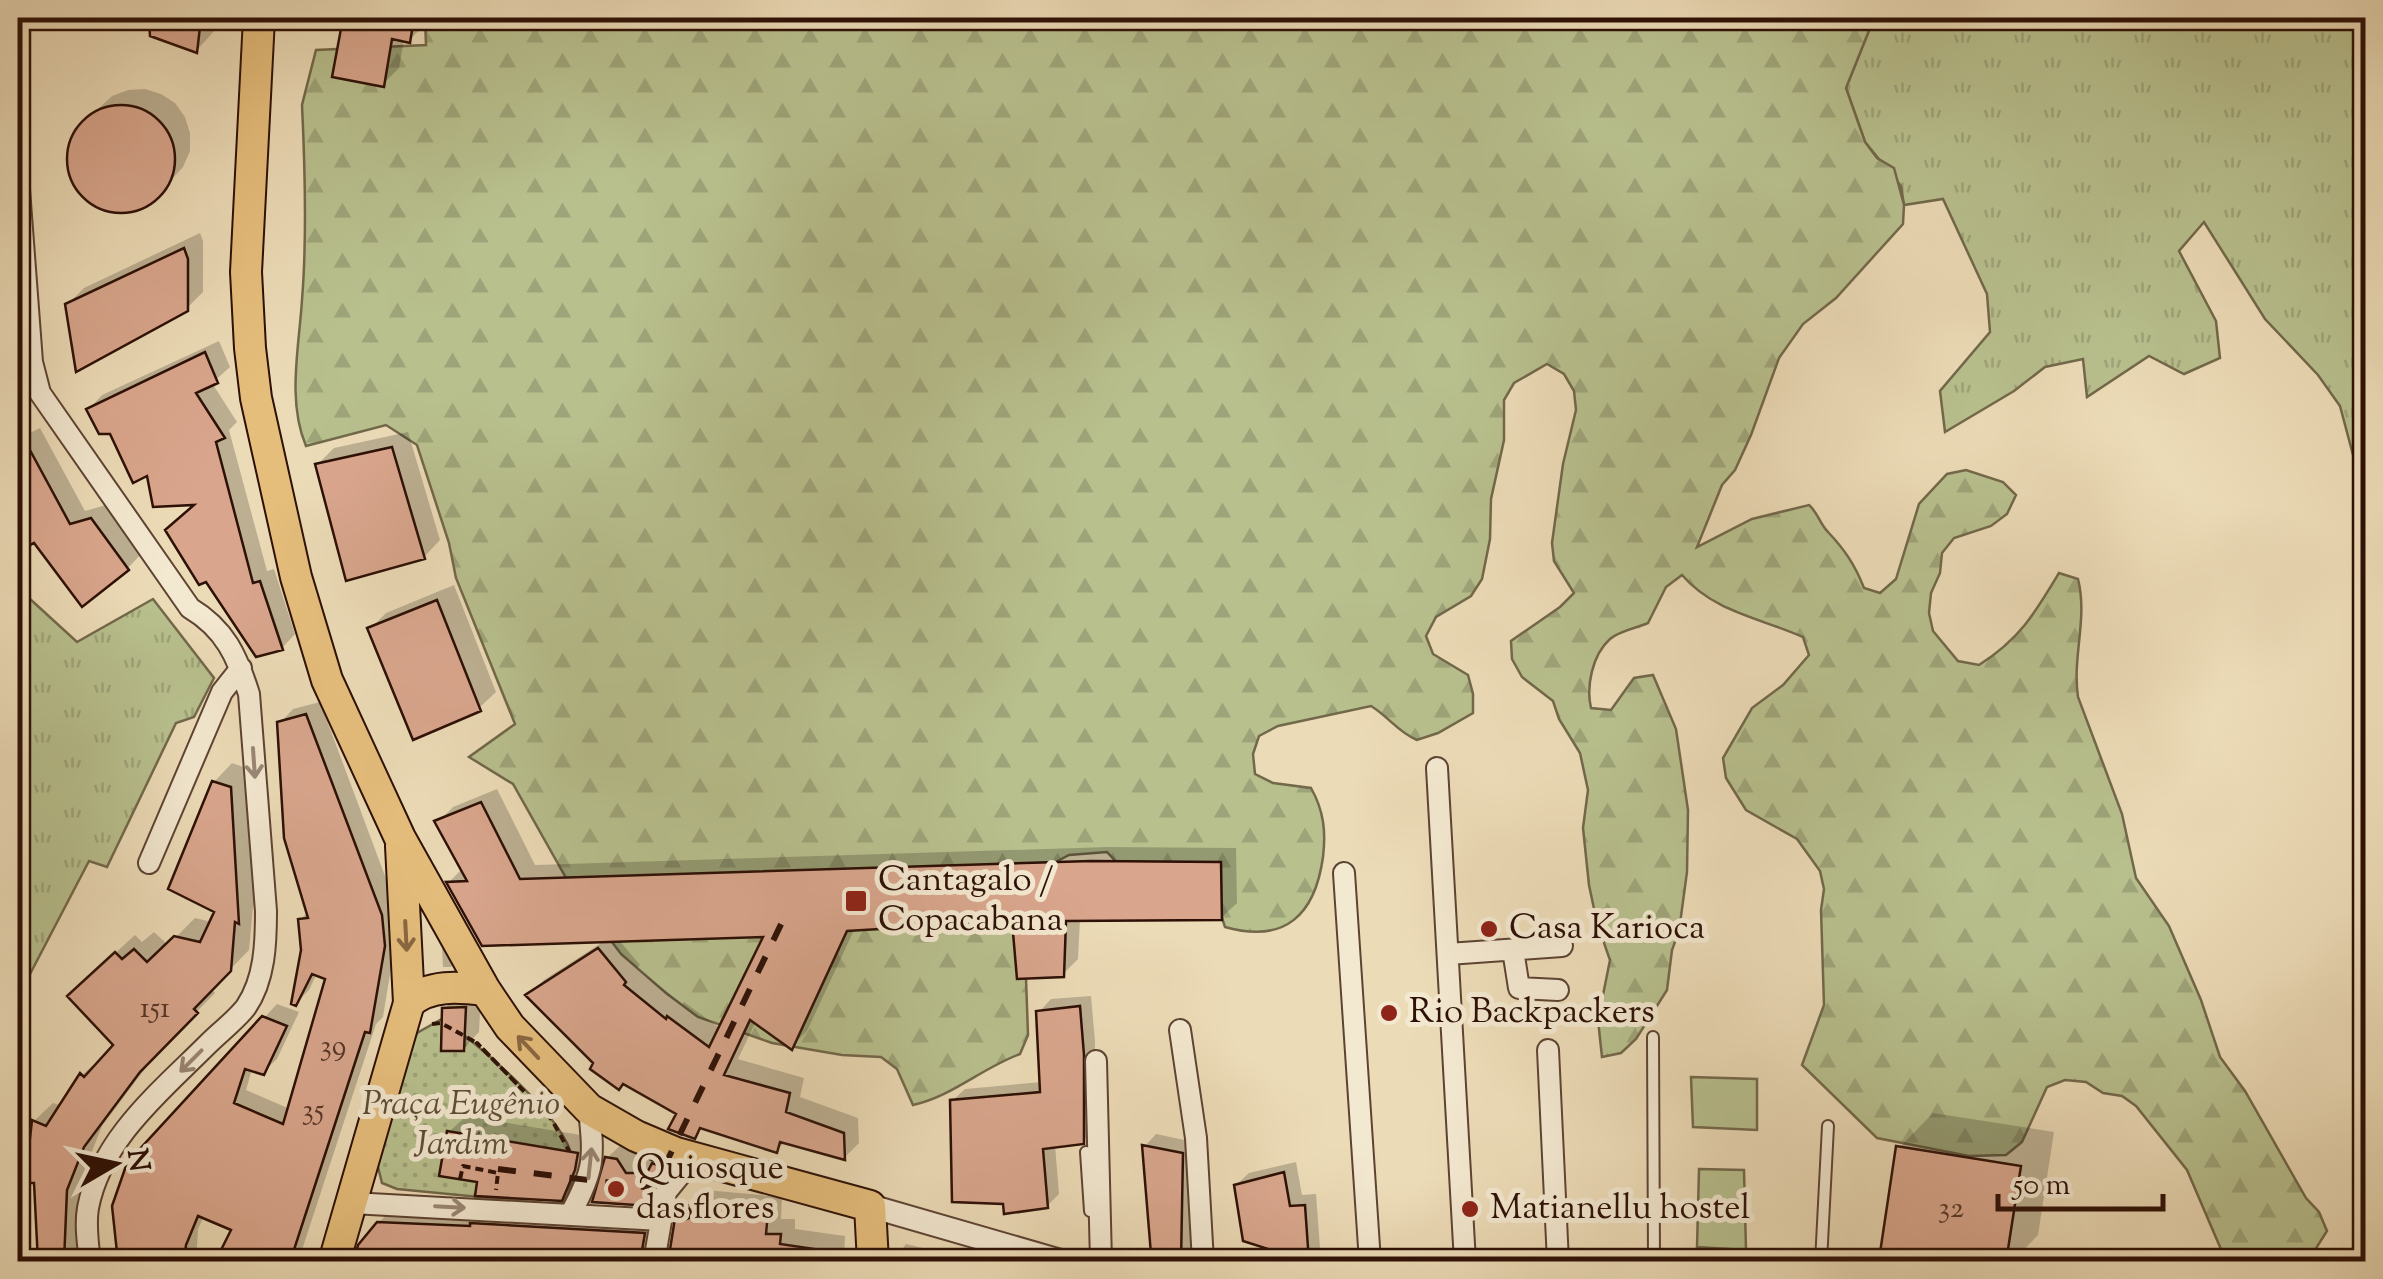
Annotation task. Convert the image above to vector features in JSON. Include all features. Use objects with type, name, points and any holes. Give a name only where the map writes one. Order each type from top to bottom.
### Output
[{"type":"main road","points":[[259,18],[246,272],[256,398],[296,578],[327,680],[400,838],[485,990],[526,1046],[589,1109],[636,1136],[694,1158],[870,1206],[873,1262]]},
{"type":"main road","points":[[400,838],[420,1014]]},
{"type":"main road","points":[[334,1262],[420,1014],[421,992],[458,987],[485,990]]},
{"type":"street","points":[[18,176],[32,362],[40,394]]},
{"type":"street","points":[[18,377],[40,394],[190,608],[215,623],[241,668],[249,694],[266,911],[266,944],[260,972],[246,1007],[137,1116],[106,1161],[94,1184],[87,1212],[90,1262]]},
{"type":"street","points":[[150,863],[222,692],[241,668]]},
{"type":"street","points":[[1437,768],[1465,1262]]},
{"type":"street","points":[[1344,873],[1370,1262]]},
{"type":"street","points":[[1448,954],[1562,946]]},
{"type":"street","points":[[1514,950],[1519,988],[1558,990]]},
{"type":"street","points":[[1180,1030],[1196,1138],[1203,1262]]},
{"type":"street","points":[[1548,1050],[1558,1262]]},
{"type":"street","points":[[1096,1061],[1101,1262]]},
{"type":"street","points":[[571,1213],[593,1164],[589,1109]]},
{"type":"street","points":[[654,1262],[662,1210],[674,1181],[694,1158]]},
{"type":"street","points":[[352,1203],[571,1213],[662,1210]]},
{"type":"street","points":[[870,1206],[1064,1262]]},
{"type":"lane","points":[[1654,1038],[1654,1262]]},
{"type":"lane","points":[[1821,1262],[1828,1126]]},
{"type":"lane","points":[[1086,1152],[1092,1262]]},
{"type":"lane","points":[[662,1210],[682,1212]]},
{"type":"path","points":[[420,1014],[477,1042],[552,1120],[572,1157]]},
{"type":"path","points":[[477,1042],[517,1084]]},
{"type":"path","points":[[460,1180],[463,1166]]},
{"type":"green space","points":[[425,18],[1874,18],[1846,88],[1865,142],[1877,158],[1894,168],[1904,205],[1903,224],[1836,298],[1803,324],[1779,358],[1751,435],[1735,470],[1722,485],[1697,547],[1752,519],[1809,505],[1849,558],[1864,588],[1880,593],[1896,579],[1919,504],[1947,474],[1966,470],[2003,482],[2016,495],[2007,514],[1991,526],[1954,538],[1942,553],[1940,573],[1931,593],[1929,613],[1933,631],[1958,661],[1979,665],[2025,624],[2059,573],[2078,579],[2078,697],[2122,814],[2136,878],[2169,926],[2220,1057],[2245,1091],[2306,1198],[2319,1212],[2327,1231],[2308,1261],[2226,1261],[2187,1170],[2136,1106],[2086,1082],[2065,1080],[2047,1087],[2022,1142],[2006,1155],[1969,1156],[1877,1138],[1802,1065],[1824,1005],[1824,889],[1820,871],[1797,839],[1746,810],[1726,778],[1723,758],[1752,708],[1783,685],[1809,655],[1803,637],[1723,606],[1682,575],[1666,587],[1648,623],[1610,639],[1595,662],[1590,681],[1591,708],[1611,710],[1634,678],[1653,675],[1676,729],[1688,810],[1687,872],[1667,990],[1636,1039],[1621,1053],[1602,1057],[1598,1020],[1610,960],[1589,885],[1583,828],[1588,790],[1580,753],[1553,701],[1522,677],[1512,659],[1511,641],[1574,593],[1554,561],[1552,543],[1563,464],[1576,410],[1574,391],[1564,374],[1547,364],[1514,383],[1504,400],[1504,440],[1491,499],[1490,539],[1482,579],[1471,596],[1436,617],[1426,636],[1433,654],[1468,675],[1473,713],[1417,740],[1371,706],[1278,726],[1259,736],[1253,754],[1255,774],[1273,783],[1311,788],[1323,822],[1319,877],[1313,895],[1294,920],[1264,931],[1225,927],[1219,909],[1120,866],[1107,852],[1069,855],[1052,864],[1026,978],[1028,1035],[1020,1054],[940,1096],[913,1105],[897,1069],[881,1057],[772,1043],[698,1017],[621,954],[574,892],[513,784],[469,757],[515,724],[456,578],[449,543],[417,445],[386,425],[306,446],[300,429],[296,393],[305,253],[302,105],[316,50],[426,45]]},
{"type":"green space","points":[[1874,18],[2365,18],[2365,500],[2340,406],[2318,375],[2265,319],[2204,222],[2179,251],[2216,321],[2220,358],[2184,374],[2149,356],[2087,397],[2083,359],[2045,367],[2014,391],[1945,432],[1940,391],[1990,332],[1987,294],[1943,199],[1904,205],[1901,186],[1865,142],[1846,88]]},
{"type":"green space","points":[[18,588],[77,642],[153,599],[214,678],[194,717],[176,723],[107,867],[89,861],[29,976],[18,978]]},
{"type":"green space","name":"Praça Eugênio Jardim","points":[[442,1019],[476,1045],[537,1103],[566,1141],[573,1164],[572,1182],[563,1202],[397,1189],[382,1183],[377,1163],[409,1047],[417,1033]]},
{"type":"green space","points":[[1691,1077],[1757,1079],[1757,1130],[1693,1127]]},
{"type":"green space","points":[[1699,1169],[1744,1170],[1746,1250],[1697,1247]]},
{"type":"building","points":[[149,18],[201,18],[197,53],[150,36]]},
{"type":"building","points":[[343,18],[414,18],[410,43],[392,39],[384,87],[332,77]]},
{"type":"building","points":[[121,105],[142,109],[159,121],[171,138],[175,159],[171,180],[159,197],[142,209],[121,213],[100,209],[83,197],[71,180],[67,159],[71,138],[83,121],[100,109]]},
{"type":"building","points":[[184,248],[188,259],[188,311],[76,372],[65,304]]},
{"type":"building","points":[[205,352],[218,383],[196,393],[225,438],[216,442],[253,583],[260,581],[283,650],[256,657],[206,582],[199,585],[165,530],[194,505],[153,507],[147,476],[133,483],[110,434],[99,434],[86,409]]},
{"type":"building","points":[[18,428],[70,524],[91,518],[129,570],[82,607],[34,543],[18,552]]},
{"type":"building","points":[[392,447],[425,559],[346,581],[315,464]]},
{"type":"building","points":[[437,600],[481,711],[413,740],[367,628]]},
{"type":"building","points":[[306,714],[382,915],[385,946],[370,1033],[365,1032],[290,1262],[215,1262],[231,1230],[198,1216],[186,1245],[184,1262],[118,1262],[112,1206],[127,1163],[262,1016],[287,1026],[264,1075],[245,1069],[234,1103],[283,1124],[325,979],[312,974],[296,1006],[291,1004],[301,950],[298,919],[308,918],[284,838],[277,722]]},
{"type":"building","points":[[212,781],[231,787],[239,924],[235,922],[231,971],[194,1009],[198,1013],[140,1072],[84,1147],[67,1190],[64,1262],[38,1262],[34,1183],[25,1183],[32,1120],[46,1126],[80,1073],[84,1077],[113,1045],[67,996],[115,952],[122,959],[134,949],[147,962],[174,936],[200,942],[214,912],[168,889]]},
{"type":"building","points":[[481,802],[520,879],[1091,861],[1221,862],[1222,920],[1066,921],[1064,977],[1017,979],[1012,921],[847,931],[792,1050],[750,1020],[724,1075],[790,1093],[786,1112],[844,1133],[845,1160],[780,1142],[777,1153],[700,1128],[695,1139],[668,1129],[676,1114],[623,1084],[619,1090],[590,1069],[593,1063],[525,995],[598,948],[626,982],[624,985],[709,1047],[763,937],[482,946],[446,882],[467,881],[434,821]]},
{"type":"building","points":[[1080,1006],[1084,1144],[1043,1149],[1048,1208],[1004,1214],[1003,1204],[952,1202],[950,1100],[1040,1092],[1036,1011]]},
{"type":"building","points":[[466,1007],[464,1051],[441,1051],[442,1008]]},
{"type":"building","points":[[447,1131],[578,1153],[562,1201],[475,1196],[477,1182],[439,1176]]},
{"type":"building","points":[[1142,1145],[1183,1153],[1181,1262],[1151,1254]]},
{"type":"building","points":[[1896,1146],[2021,1166],[2006,1262],[1937,1262],[1880,1253]]},
{"type":"building","points":[[605,1157],[617,1159],[626,1173],[647,1173],[652,1163],[667,1169],[655,1184],[650,1206],[592,1202]]},
{"type":"building","points":[[1284,1172],[1290,1206],[1305,1205],[1309,1262],[1243,1241],[1234,1185]]},
{"type":"building","points":[[687,1205],[768,1212],[766,1234],[781,1234],[780,1244],[828,1251],[828,1262],[668,1262],[675,1218],[689,1218]]},
{"type":"building","points":[[377,1222],[645,1233],[640,1262],[354,1262],[358,1245]]},
{"type":"railway","points":[[498,1169],[654,1188],[786,914]]},
{"type":"place","name":"Cantagalo / Copacabana","points":[[856,901]]},
{"type":"place","name":"Casa Karioca","points":[[1489,929]]},
{"type":"place","name":"Rio Backpackers","points":[[1389,1013]]},
{"type":"place","name":"Quiosque das flores","points":[[616,1189]]},
{"type":"place","name":"Matianellu hostel","points":[[1470,1209]]}]
